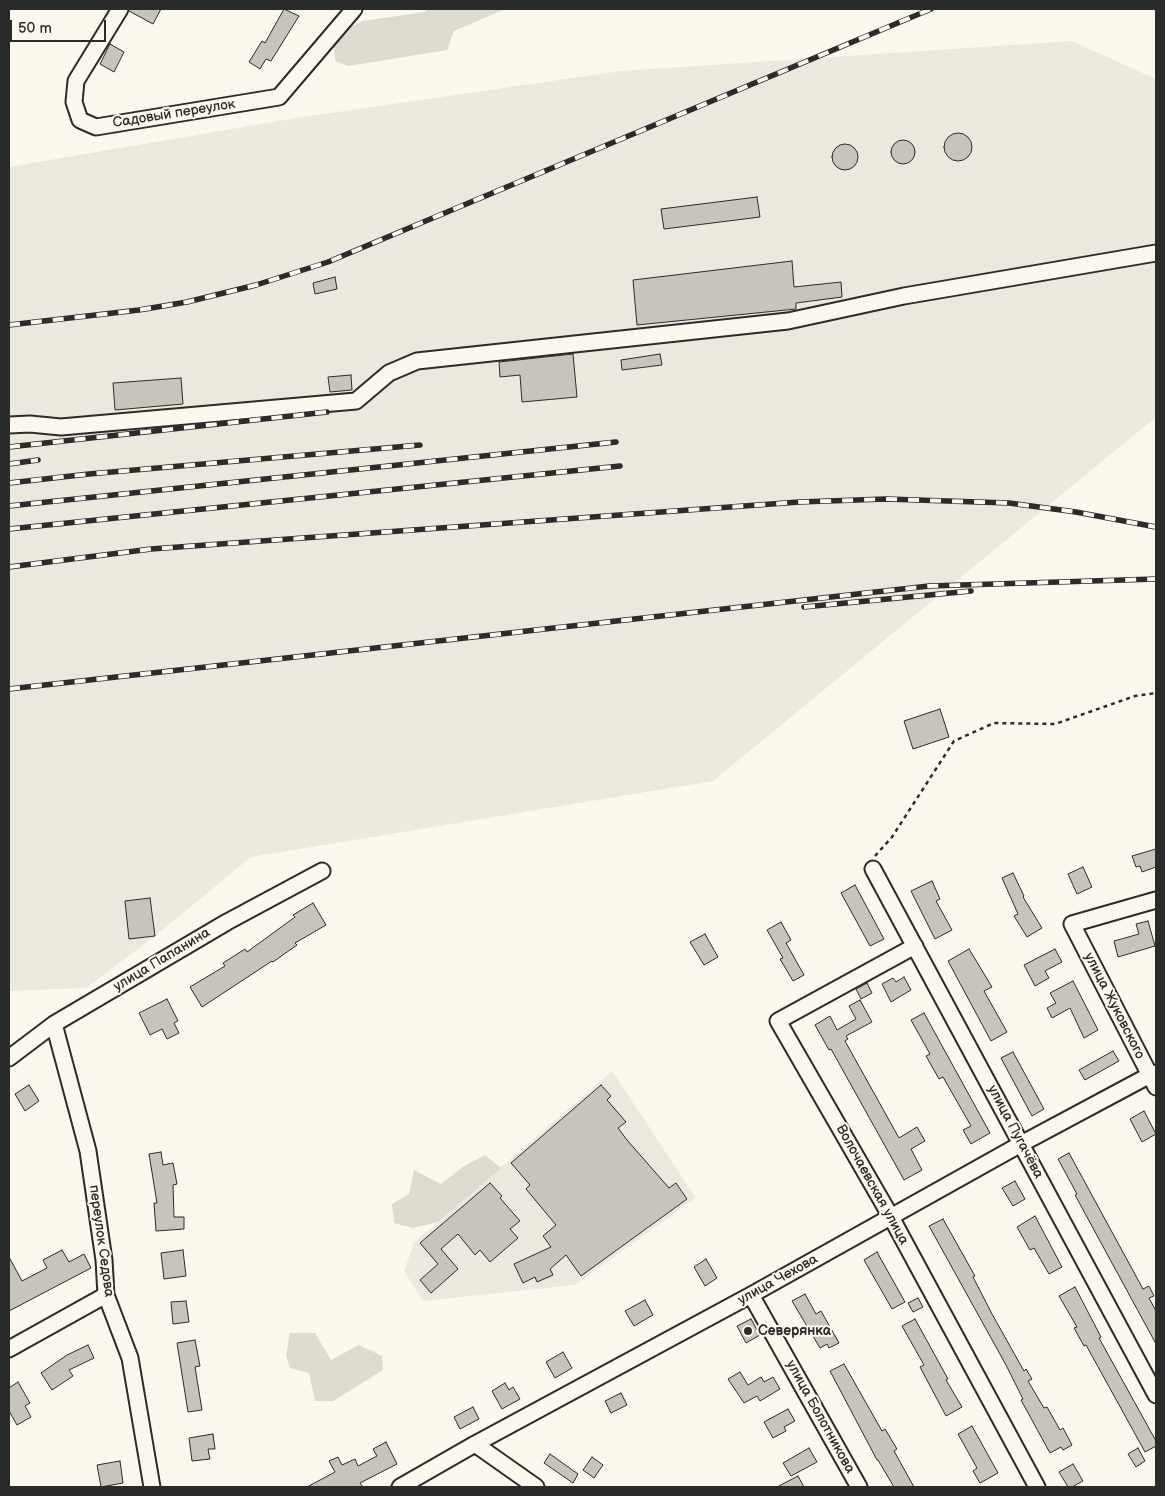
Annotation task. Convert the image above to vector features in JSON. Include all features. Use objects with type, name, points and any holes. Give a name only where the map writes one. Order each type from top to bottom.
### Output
[{"type":"street","name":"Садовый переулок","points":[[120,9],[76,81],[74,102],[80,120],[96,127],[279,98],[354,9]]},
{"type":"street","points":[[9,425],[30,424],[61,428],[356,401],[390,374],[417,361],[788,321],[904,296],[1156,252]]},
{"type":"street","name":"улица Пугачёва","points":[[873,869],[1156,1396]]},
{"type":"street","name":"улица Папанина","points":[[9,1058],[54,1024],[227,922],[322,871]]},
{"type":"street","name":"улица Жуковского","points":[[1154,1079],[1072,924],[1156,900]]},
{"type":"street","name":"Волочаевская улица","points":[[914,946],[778,1020],[891,1217],[1037,1487]]},
{"type":"street","name":"переулок Седова","points":[[54,1024],[88,1151],[104,1260],[106,1295],[130,1358],[152,1487]]},
{"type":"street","name":"улица Чехова","points":[[400,1487],[475,1444],[751,1295],[1021,1144],[1154,1079]]},
{"type":"street","points":[[9,1349],[106,1295]]},
{"type":"street","name":"улица Болотникова","points":[[751,1295],[859,1487]]},
{"type":"street","points":[[475,1444],[536,1487]]},
{"type":"path","points":[[873,869],[870,862],[892,836],[954,741],[994,723],[1056,724],[1135,696],[1156,693]]},
{"type":"shaded area","points":[[427,9],[505,9],[454,31],[447,50],[348,66],[335,61],[334,46],[346,30],[362,21],[425,12]]},
{"type":"shaded area","points":[[1072,41],[1156,79],[1156,417],[713,781],[251,857],[155,936],[86,988],[9,991],[9,167],[296,118],[621,71]]},
{"type":"shaded area","points":[[612,1071],[696,1198],[575,1285],[423,1301],[404,1271],[414,1243]]},
{"type":"shaded area","points":[[485,1155],[501,1168],[438,1222],[413,1228],[394,1223],[392,1204],[409,1194],[414,1170],[441,1184],[464,1166]]},
{"type":"shaded area","points":[[290,1333],[315,1333],[331,1360],[359,1345],[382,1356],[383,1370],[333,1401],[315,1401],[309,1373],[290,1368],[286,1355]]},
{"type":"building","points":[[129,9],[161,9],[153,24],[129,11]]},
{"type":"building","points":[[284,9],[299,16],[271,61],[266,59],[260,69],[249,62],[262,41],[265,43]]},
{"type":"building","points":[[110,44],[124,52],[114,72],[100,64]]},
{"type":"building","points":[[958,133],[968,137],[972,147],[968,157],[958,161],[948,157],[944,147],[948,137]]},
{"type":"building","points":[[903,140],[908,141],[914,147],[914,157],[908,163],[903,164],[898,163],[892,157],[891,152],[892,147],[898,141]]},
{"type":"building","points":[[845,144],[854,148],[858,157],[854,166],[845,170],[836,166],[832,157],[836,148]]},
{"type":"building","points":[[757,197],[760,217],[664,229],[661,209]]},
{"type":"building","points":[[792,261],[794,287],[841,282],[842,297],[796,303],[796,309],[637,325],[633,280]]},
{"type":"building","points":[[335,277],[337,289],[315,294],[313,283]]},
{"type":"building","points":[[573,354],[577,397],[522,402],[520,375],[500,377],[499,362]]},
{"type":"building","points":[[660,354],[662,365],[622,370],[621,360]]},
{"type":"building","points":[[351,375],[352,390],[330,392],[328,377]]},
{"type":"building","points":[[181,378],[183,404],[115,410],[113,383]]},
{"type":"building","points":[[940,709],[949,737],[913,749],[904,721]]},
{"type":"building","points":[[1156,849],[1156,867],[1142,872],[1140,866],[1136,867],[1132,856]]},
{"type":"building","points":[[1083,867],[1092,887],[1077,894],[1068,874]]},
{"type":"building","points":[[1013,873],[1023,897],[1042,928],[1027,937],[1014,916],[1018,914],[1002,878]]},
{"type":"building","points":[[932,881],[940,899],[936,901],[952,930],[935,939],[911,891]]},
{"type":"building","points":[[855,885],[884,939],[870,946],[841,893]]},
{"type":"building","points":[[150,898],[155,936],[129,939],[125,901]]},
{"type":"building","points":[[313,903],[326,925],[295,943],[297,945],[273,962],[202,1007],[190,987],[225,966],[223,963],[245,949],[247,952],[295,917],[293,915]]},
{"type":"building","points":[[1148,921],[1155,946],[1118,957],[1114,941],[1139,934],[1136,924]]},
{"type":"building","points":[[781,922],[791,940],[786,943],[804,975],[793,981],[780,959],[783,958],[767,930]]},
{"type":"building","points":[[705,934],[718,957],[704,965],[690,942]]},
{"type":"building","points":[[969,949],[992,987],[984,991],[1007,1032],[991,1041],[948,961]]},
{"type":"building","points":[[1055,949],[1062,962],[1045,971],[1049,978],[1035,986],[1024,965]]},
{"type":"building","points":[[904,977],[911,990],[891,1002],[882,984],[893,978],[896,982]]},
{"type":"building","points":[[1073,981],[1098,1030],[1084,1038],[1070,1008],[1052,1018],[1047,1008],[1056,1003],[1050,993]]},
{"type":"building","points":[[867,983],[872,993],[861,999],[856,989]]},
{"type":"building","points":[[167,999],[178,1021],[174,1023],[179,1033],[167,1039],[162,1029],[150,1035],[139,1013]]},
{"type":"building","points":[[860,1000],[872,1022],[846,1036],[848,1039],[845,1041],[899,1138],[917,1127],[925,1141],[911,1149],[922,1170],[904,1180],[831,1049],[829,1050],[815,1025],[830,1016],[837,1030],[856,1019],[849,1006]]},
{"type":"building","points":[[924,1013],[990,1133],[971,1144],[963,1130],[971,1126],[943,1077],[939,1079],[926,1056],[930,1054],[911,1020]]},
{"type":"building","points":[[1113,1051],[1119,1061],[1085,1080],[1079,1070]]},
{"type":"building","points":[[1013,1052],[1044,1109],[1032,1116],[1001,1058]]},
{"type":"building","points":[[29,1085],[39,1101],[25,1111],[15,1094]]},
{"type":"building","points":[[601,1085],[611,1096],[607,1100],[626,1122],[618,1128],[627,1140],[669,1188],[676,1183],[687,1199],[581,1276],[566,1255],[550,1269],[553,1275],[537,1282],[535,1277],[523,1283],[514,1264],[551,1247],[543,1236],[556,1225],[526,1189],[530,1185],[511,1163]]},
{"type":"building","points":[[1144,1111],[1156,1134],[1142,1142],[1130,1119]]},
{"type":"building","points":[[161,1152],[163,1165],[173,1163],[177,1184],[173,1185],[174,1217],[184,1217],[184,1229],[156,1231],[154,1203],[157,1203],[149,1154]]},
{"type":"building","points":[[1069,1153],[1143,1289],[1149,1286],[1154,1296],[1149,1298],[1156,1311],[1156,1344],[1075,1195],[1077,1194],[1058,1159]]},
{"type":"building","points":[[1015,1181],[1025,1199],[1013,1206],[1002,1188]]},
{"type":"building","points":[[490,1183],[520,1221],[510,1229],[518,1238],[490,1262],[480,1250],[475,1255],[458,1234],[441,1249],[458,1269],[431,1293],[420,1280],[438,1264],[420,1243]]},
{"type":"building","points":[[1035,1216],[1062,1267],[1049,1274],[1034,1248],[1030,1250],[1017,1227]]},
{"type":"building","points":[[943,1219],[975,1276],[973,1277],[992,1314],[1024,1371],[1026,1369],[1032,1379],[1028,1381],[1044,1408],[1047,1407],[1060,1430],[1063,1428],[1072,1445],[1063,1450],[1061,1447],[1050,1453],[1021,1400],[1023,1399],[1006,1365],[929,1226]]},
{"type":"building","points":[[62,1250],[69,1262],[84,1254],[91,1268],[9,1311],[9,1257],[22,1281],[47,1268],[43,1260]]},
{"type":"building","points":[[183,1250],[186,1276],[164,1279],[161,1253]]},
{"type":"building","points":[[877,1252],[905,1302],[892,1309],[864,1260]]},
{"type":"building","points":[[706,1259],[717,1278],[705,1286],[694,1267]]},
{"type":"building","points":[[1075,1287],[1101,1337],[1099,1338],[1156,1441],[1156,1446],[1145,1452],[1086,1345],[1084,1346],[1074,1328],[1077,1327],[1059,1296]]},
{"type":"building","points":[[805,1294],[816,1314],[821,1311],[839,1343],[829,1348],[827,1344],[820,1348],[792,1301]]},
{"type":"building","points":[[918,1298],[923,1307],[913,1312],[908,1303]]},
{"type":"building","points":[[645,1300],[653,1315],[634,1326],[625,1311]]},
{"type":"building","points":[[186,1301],[189,1322],[173,1324],[171,1302]]},
{"type":"building","name":"Северянка","points":[[751,1319],[760,1335],[746,1343],[737,1326]]},
{"type":"building","points":[[915,1319],[962,1407],[946,1416],[920,1367],[924,1365],[902,1326]]},
{"type":"building","points":[[195,1340],[200,1366],[195,1367],[202,1410],[188,1412],[177,1343]]},
{"type":"building","points":[[88,1345],[94,1358],[69,1370],[73,1376],[52,1390],[41,1373],[67,1355]]},
{"type":"building","points":[[563,1352],[572,1368],[555,1378],[546,1362]]},
{"type":"building","points":[[844,1364],[882,1431],[885,1429],[897,1449],[894,1451],[914,1487],[894,1487],[877,1460],[830,1371]]},
{"type":"building","points":[[740,1372],[748,1385],[761,1377],[764,1382],[773,1377],[780,1389],[760,1401],[757,1396],[744,1403],[728,1379]]},
{"type":"building","points":[[18,1382],[30,1403],[25,1406],[31,1417],[17,1425],[9,1411],[9,1388]]},
{"type":"building","points":[[505,1383],[509,1390],[513,1387],[520,1399],[502,1409],[492,1391]]},
{"type":"building","points":[[621,1393],[627,1405],[611,1413],[605,1401]]},
{"type":"building","points":[[473,1407],[479,1419],[460,1429],[454,1417]]},
{"type":"building","points":[[788,1409],[795,1421],[784,1427],[786,1431],[773,1438],[764,1422]]},
{"type":"building","points":[[972,1426],[998,1473],[980,1483],[973,1471],[977,1468],[958,1434]]},
{"type":"building","points":[[213,1434],[215,1449],[208,1449],[210,1459],[192,1461],[189,1438]]},
{"type":"building","points":[[386,1442],[397,1464],[360,1483],[363,1487],[307,1487],[335,1472],[329,1461],[338,1457],[342,1465],[355,1459],[358,1466],[377,1456],[373,1449]]},
{"type":"building","points":[[809,1448],[817,1462],[791,1476],[783,1463]]},
{"type":"building","points":[[1138,1448],[1145,1461],[1136,1467],[1128,1454]]},
{"type":"building","points":[[550,1454],[578,1474],[573,1483],[544,1463]]},
{"type":"building","points":[[592,1457],[603,1465],[594,1478],[583,1470]]},
{"type":"building","points":[[120,1461],[123,1483],[101,1487],[97,1465]]},
{"type":"building","points":[[1073,1464],[1083,1481],[1068,1487],[1059,1472]]},
{"type":"building","points":[[798,1476],[804,1487],[777,1487]]},
{"type":"railway","points":[[9,325],[139,310],[187,302],[256,285],[328,262],[931,9]]},
{"type":"railway","points":[[9,447],[327,412]]},
{"type":"railway","points":[[9,506],[616,442]]},
{"type":"railway","points":[[9,483],[89,474],[420,445]]},
{"type":"railway","points":[[9,464],[38,460]]},
{"type":"railway","points":[[9,529],[620,466]]},
{"type":"railway","points":[[9,567],[151,549],[799,502],[886,499],[1009,503],[1076,512],[1156,527]]},
{"type":"railway","points":[[9,689],[929,586],[1156,579]]},
{"type":"railway","points":[[804,607],[971,591]]},
{"type":"place","name":"Северянка","points":[[748,1331]]}]
